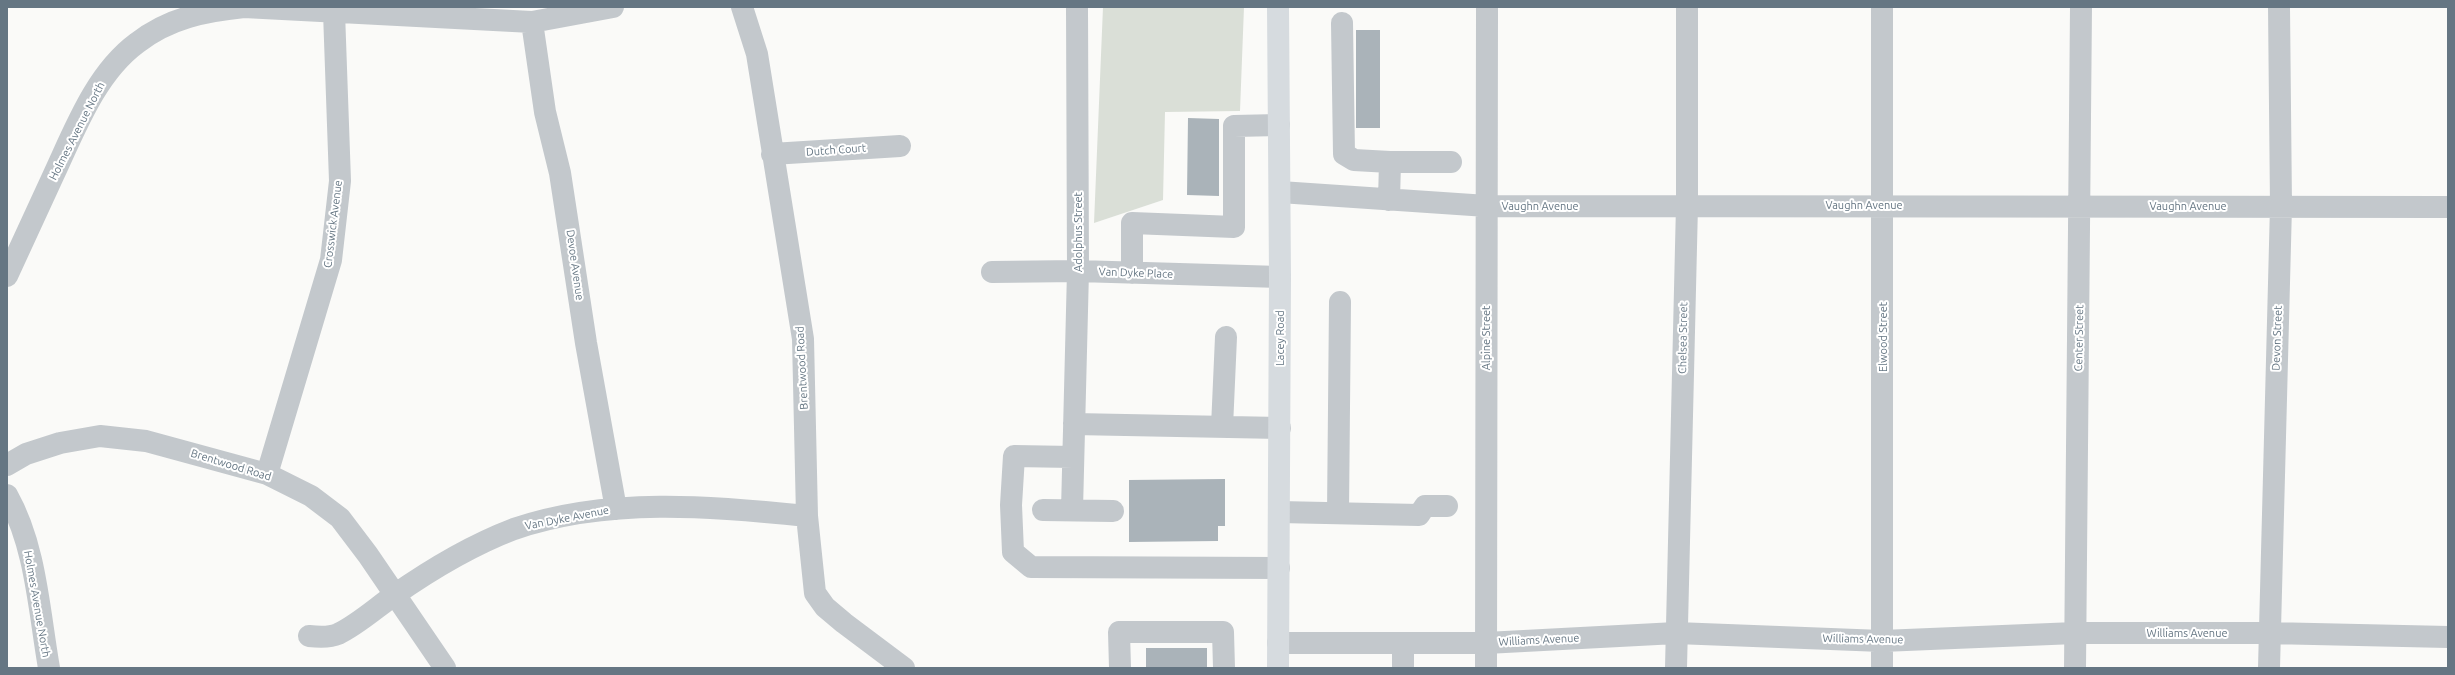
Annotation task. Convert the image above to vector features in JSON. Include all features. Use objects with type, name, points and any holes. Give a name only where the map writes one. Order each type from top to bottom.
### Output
[{"type":"main road","name":"Lacey Road","points":[[1278,7],[1280,192],[1280,512],[1278,668]]},
{"type":"street","name":"Holmes Avenue North","points":[[7,276],[90,101],[106,75],[137,42],[188,15],[216,10],[244,8],[532,22],[614,7]]},
{"type":"street","name":"Brentwood Road","points":[[742,7],[757,54],[803,339],[808,516],[815,593],[824,607],[904,668]]},
{"type":"street","name":"Adolphus Street","points":[[1072,510],[1078,271],[1076,7]]},
{"type":"street","name":"Alpine Street","points":[[1486,668],[1487,7]]},
{"type":"street","name":"Chelsea Street","points":[[1676,668],[1687,205],[1687,7]]},
{"type":"street","name":"Elwood Street","points":[[1882,7],[1882,668]]},
{"type":"street","name":"Center Street","points":[[2075,668],[2081,206],[2081,7]]},
{"type":"street","name":"Devon Street","points":[[2269,668],[2281,206],[2279,7]]},
{"type":"street","name":"Crosswick Avenue","points":[[267,474],[331,260],[340,181],[334,12]]},
{"type":"street","name":"Devoe Avenue","points":[[532,22],[545,112],[560,173],[586,343],[616,509]]},
{"type":"street","points":[[1342,23],[1344,154],[1354,160],[1390,162],[1451,162]]},
{"type":"street","points":[[1132,273],[1132,223],[1234,227],[1234,126],[1279,125]]},
{"type":"street","name":"Dutch Court","points":[[772,154],[900,146]]},
{"type":"street","points":[[1389,200],[1390,162]]},
{"type":"street","name":"Vaughn Avenue","points":[[1280,192],[1487,206],[1883,205],[2448,207]]},
{"type":"street","name":"Van Dyke Place","points":[[992,272],[1078,271],[1280,277]]},
{"type":"street","points":[[1338,513],[1340,302]]},
{"type":"street","points":[[1222,427],[1226,338]]},
{"type":"street","points":[[1074,424],[1280,428]]},
{"type":"street","name":"Brentwood Road","points":[[7,465],[26,454],[60,443],[100,436],[146,441],[267,474],[311,496],[340,518],[395,594],[445,668]]},
{"type":"street","points":[[1073,457],[1014,456],[1011,505],[1013,552],[1031,567],[1279,568]]},
{"type":"street","name":"Holmes Avenue North","points":[[7,495],[14,507],[30,555],[48,668]]},
{"type":"street","points":[[1280,512],[1419,515],[1425,506],[1447,506]]},
{"type":"street","name":"Van Dyke Avenue","points":[[309,636],[324,637],[338,634],[395,594],[471,548],[515,529],[555,518],[616,509],[725,508],[808,516]]},
{"type":"street","points":[[1043,510],[1113,511]]},
{"type":"street","points":[[1120,668],[1119,632],[1223,632],[1224,668]]},
{"type":"street","name":"Williams Avenue","points":[[1278,643],[1486,643],[1676,633],[1882,641],[2075,633],[2269,632],[2448,637]]},
{"type":"street","points":[[1403,643],[1403,668]]},
{"type":"shaded area","points":[[1103,7],[1244,7],[1240,111],[1165,112],[1163,200],[1094,223]]},
{"type":"building","points":[[1356,30],[1380,30],[1380,128],[1356,128]]},
{"type":"building","points":[[1188,118],[1219,119],[1219,196],[1187,195]]},
{"type":"building","points":[[1225,479],[1225,526],[1218,526],[1218,541],[1129,542],[1129,480]]},
{"type":"building","points":[[1146,648],[1207,648],[1207,668],[1146,668]]}]
